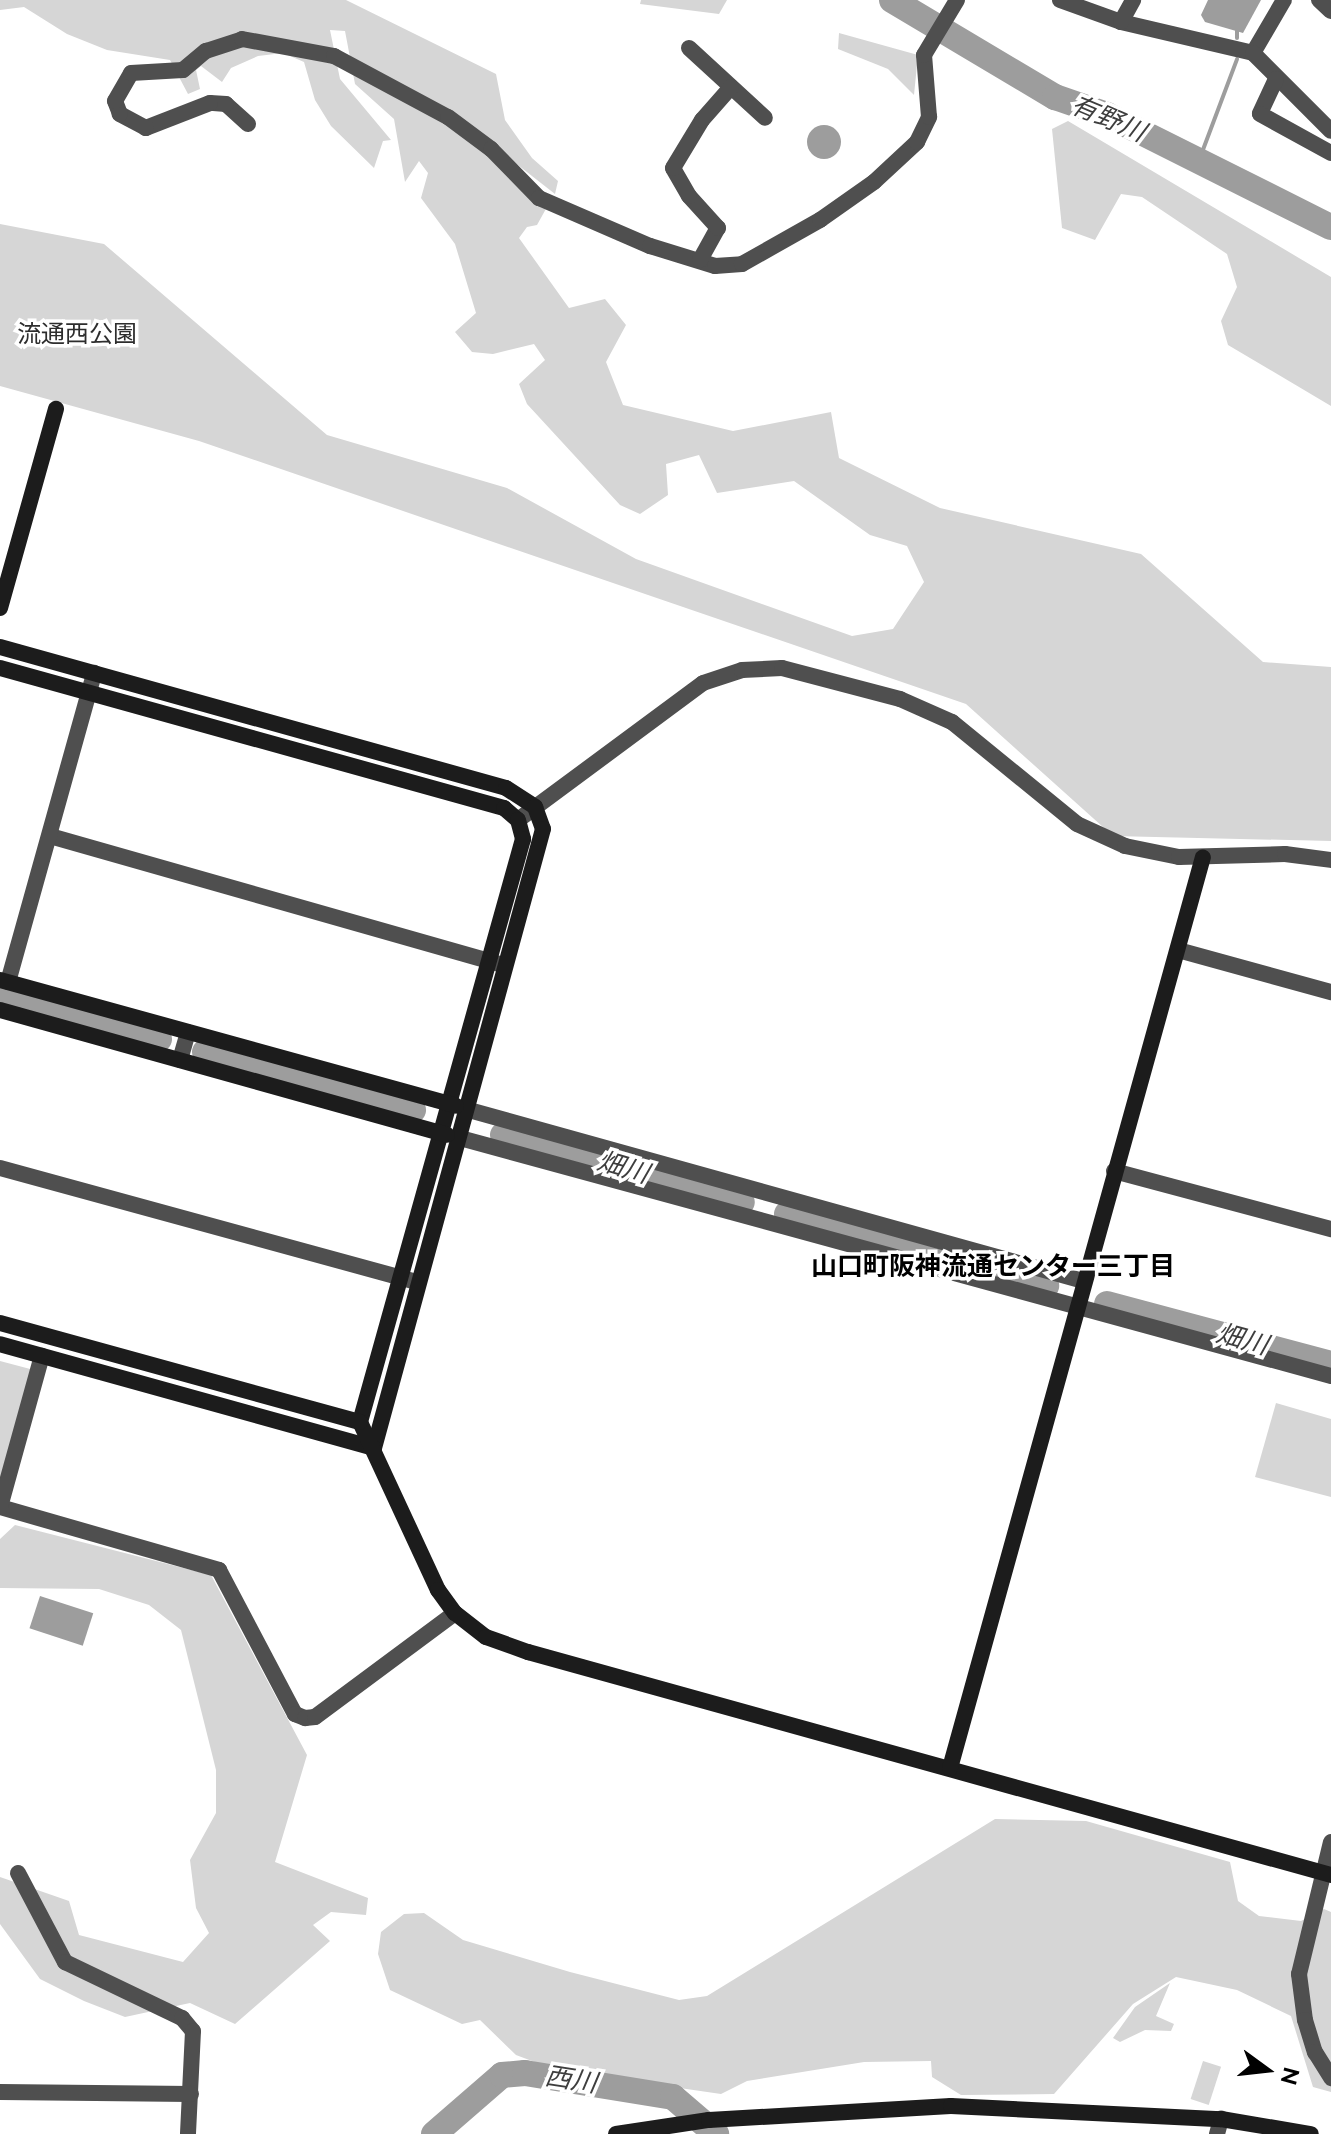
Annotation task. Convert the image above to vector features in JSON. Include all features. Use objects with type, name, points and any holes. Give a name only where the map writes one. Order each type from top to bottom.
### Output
[{"type":"street","points":[[248,124],[226,104],[210,103],[146,128],[120,114],[115,101],[131,73],[148,68],[183,70],[206,51],[242,39],[334,56],[448,117],[491,149],[539,198],[650,246],[715,266],[742,264],[820,220],[896,162],[917,142],[929,117],[924,55],[957,0]]},
{"type":"street","points":[[1060,0],[1121,22],[1253,53],[1331,132],[1326,150],[1260,114],[1276,79]]},
{"type":"street","points":[[1121,22],[1133,0]]},
{"type":"street","points":[[1253,53],[1284,0]]},
{"type":"street","points":[[1319,0],[1331,11]]},
{"type":"street","points":[[689,48],[765,118]]},
{"type":"street","points":[[700,260],[718,228],[689,196],[673,168],[702,120],[731,87]]},
{"type":"street","points":[[0,608],[56,409]]},
{"type":"street","points":[[0,647],[506,788],[535,807],[543,842],[374,1448]]},
{"type":"street","points":[[0,668],[504,808],[518,820],[523,839],[360,1422],[438,1590],[455,1613],[486,1637],[528,1652],[1326,1873]]},
{"type":"street","points":[[518,820],[703,683],[742,670],[782,668],[900,699],[952,722],[1053,807],[1099,836],[1153,853],[1203,857],[1285,854],[1331,860]]},
{"type":"street","points":[[94,673],[50,836],[4,981],[1083,1281]]},
{"type":"street","points":[[50,836],[508,966]]},
{"type":"street","points":[[950,1768],[1075,1307],[1203,857]]},
{"type":"street","points":[[1178,950],[1331,992]]},
{"type":"street","points":[[1,1012],[1331,1376]]},
{"type":"street","points":[[180,1060],[188,1032]]},
{"type":"street","points":[[0,1168],[420,1282]]},
{"type":"street","points":[[1114,1171],[1331,1229]]},
{"type":"street","points":[[756,1221],[765,1192]]},
{"type":"street","points":[[0,1323],[360,1422]]},
{"type":"street","points":[[0,1344],[374,1448]]},
{"type":"street","points":[[42,1356],[0,1507],[219,1570],[295,1714],[305,1718],[315,1717],[455,1613]]},
{"type":"street","points":[[1331,1842],[1326,1873],[1299,1974],[1312,2042],[1331,2078]]},
{"type":"street","points":[[18,1873],[65,1962],[182,2018],[193,2031],[188,2134]]},
{"type":"street","points":[[0,2092],[191,2094]]},
{"type":"street","points":[[616,2134],[709,2120],[951,2106],[1311,2134]]},
{"type":"green space","name":"流通西公園","points":[[0,0],[346,0],[496,74],[505,120],[532,158],[558,181],[555,194],[504,154],[547,207],[537,225],[527,227],[519,238],[569,308],[605,299],[626,325],[606,362],[623,405],[733,431],[831,412],[839,458],[940,508],[1141,554],[1263,662],[1331,667],[1331,841],[1113,836],[966,704],[199,441],[0,386],[0,224],[104,244],[327,435],[507,488],[636,559],[852,636],[893,629],[924,582],[907,546],[870,535],[794,481],[717,493],[699,455],[666,464],[668,495],[640,514],[620,505],[527,404],[519,384],[545,360],[534,344],[493,354],[472,352],[455,332],[476,313],[455,244],[421,198],[428,173],[419,161],[405,182],[394,119],[355,84],[345,31],[330,30],[340,79],[391,140],[383,141],[374,168],[331,126],[315,100],[304,62],[283,53],[258,56],[231,68],[222,82],[201,66],[196,70],[200,89],[188,94],[170,60],[107,50],[67,34],[24,7],[0,10]]},
{"type":"green space","points":[[641,0],[727,0],[719,14],[640,4]]},
{"type":"green space","points":[[839,33],[918,55],[914,95],[888,69],[838,49]]},
{"type":"green space","points":[[1068,121],[1331,277],[1331,406],[1228,345],[1221,321],[1237,287],[1227,254],[1142,197],[1121,194],[1095,240],[1062,228],[1052,129]]},
{"type":"green space","points":[[0,1361],[34,1370],[0,1485]]},
{"type":"green space","points":[[1276,1403],[1331,1419],[1331,1497],[1255,1477]]},
{"type":"green space","points":[[15,1525],[211,1575],[307,1755],[275,1862],[368,1898],[366,1915],[331,1912],[313,1925],[330,1941],[235,2024],[190,2003],[125,2017],[84,2001],[40,1979],[0,1924],[0,1877],[69,1901],[79,1935],[183,1962],[209,1933],[196,1908],[190,1860],[216,1813],[216,1770],[181,1630],[149,1605],[99,1589],[0,1588],[0,1539]]},
{"type":"green space","points":[[995,1819],[1086,1821],[1230,1862],[1238,1901],[1259,1916],[1301,1921],[1324,1909],[1331,1912],[1331,2092],[1313,2087],[1291,2016],[1237,1990],[1176,1977],[1133,2004],[1054,2094],[961,2095],[932,2077],[931,2061],[864,2062],[747,2081],[721,2094],[556,2070],[516,2055],[480,2020],[462,2024],[390,1990],[378,1954],[381,1932],[404,1914],[424,1913],[463,1940],[570,1972],[679,2000],[707,1996]]},
{"type":"green space","points":[[1170,1983],[1156,2016],[1174,2024],[1171,2031],[1145,2030],[1120,2042],[1113,2038],[1135,2007]]},
{"type":"green space","points":[[1203,2061],[1221,2067],[1209,2105],[1191,2099]]},
{"type":"shaded area","points":[[1208,0],[1261,0],[1243,33],[1205,22],[1201,15]]},
{"type":"shaded area","points":[[824,125],[836,130],[841,142],[836,154],[824,159],[812,154],[807,142],[812,130]]},
{"type":"shaded area","points":[[40,1596],[93,1613],[83,1646],[29,1628]]},
{"type":"waterway","name":"有野川","points":[[892,0],[1055,97],[1107,115],[1331,227]]},
{"type":"waterway","points":[[1237,31],[1237,38]]},
{"type":"waterway","points":[[1198,163],[1237,59]]},
{"type":"waterway","name":"畑川","points":[[0,995],[159,1039]]},
{"type":"waterway","name":"畑川","points":[[205,1052],[413,1110]]},
{"type":"waterway","name":"畑川","points":[[503,1135],[742,1202]]},
{"type":"waterway","name":"畑川","points":[[787,1214],[1046,1286]]},
{"type":"waterway","name":"畑川","points":[[1107,1304],[1331,1364]]},
{"type":"waterway","name":"西川","points":[[434,2134],[502,2075],[525,2073],[673,2097],[716,2134]]},
{"type":"district","name":"山口町阪神流通センター三丁目","points":[[993,1267]]}]
